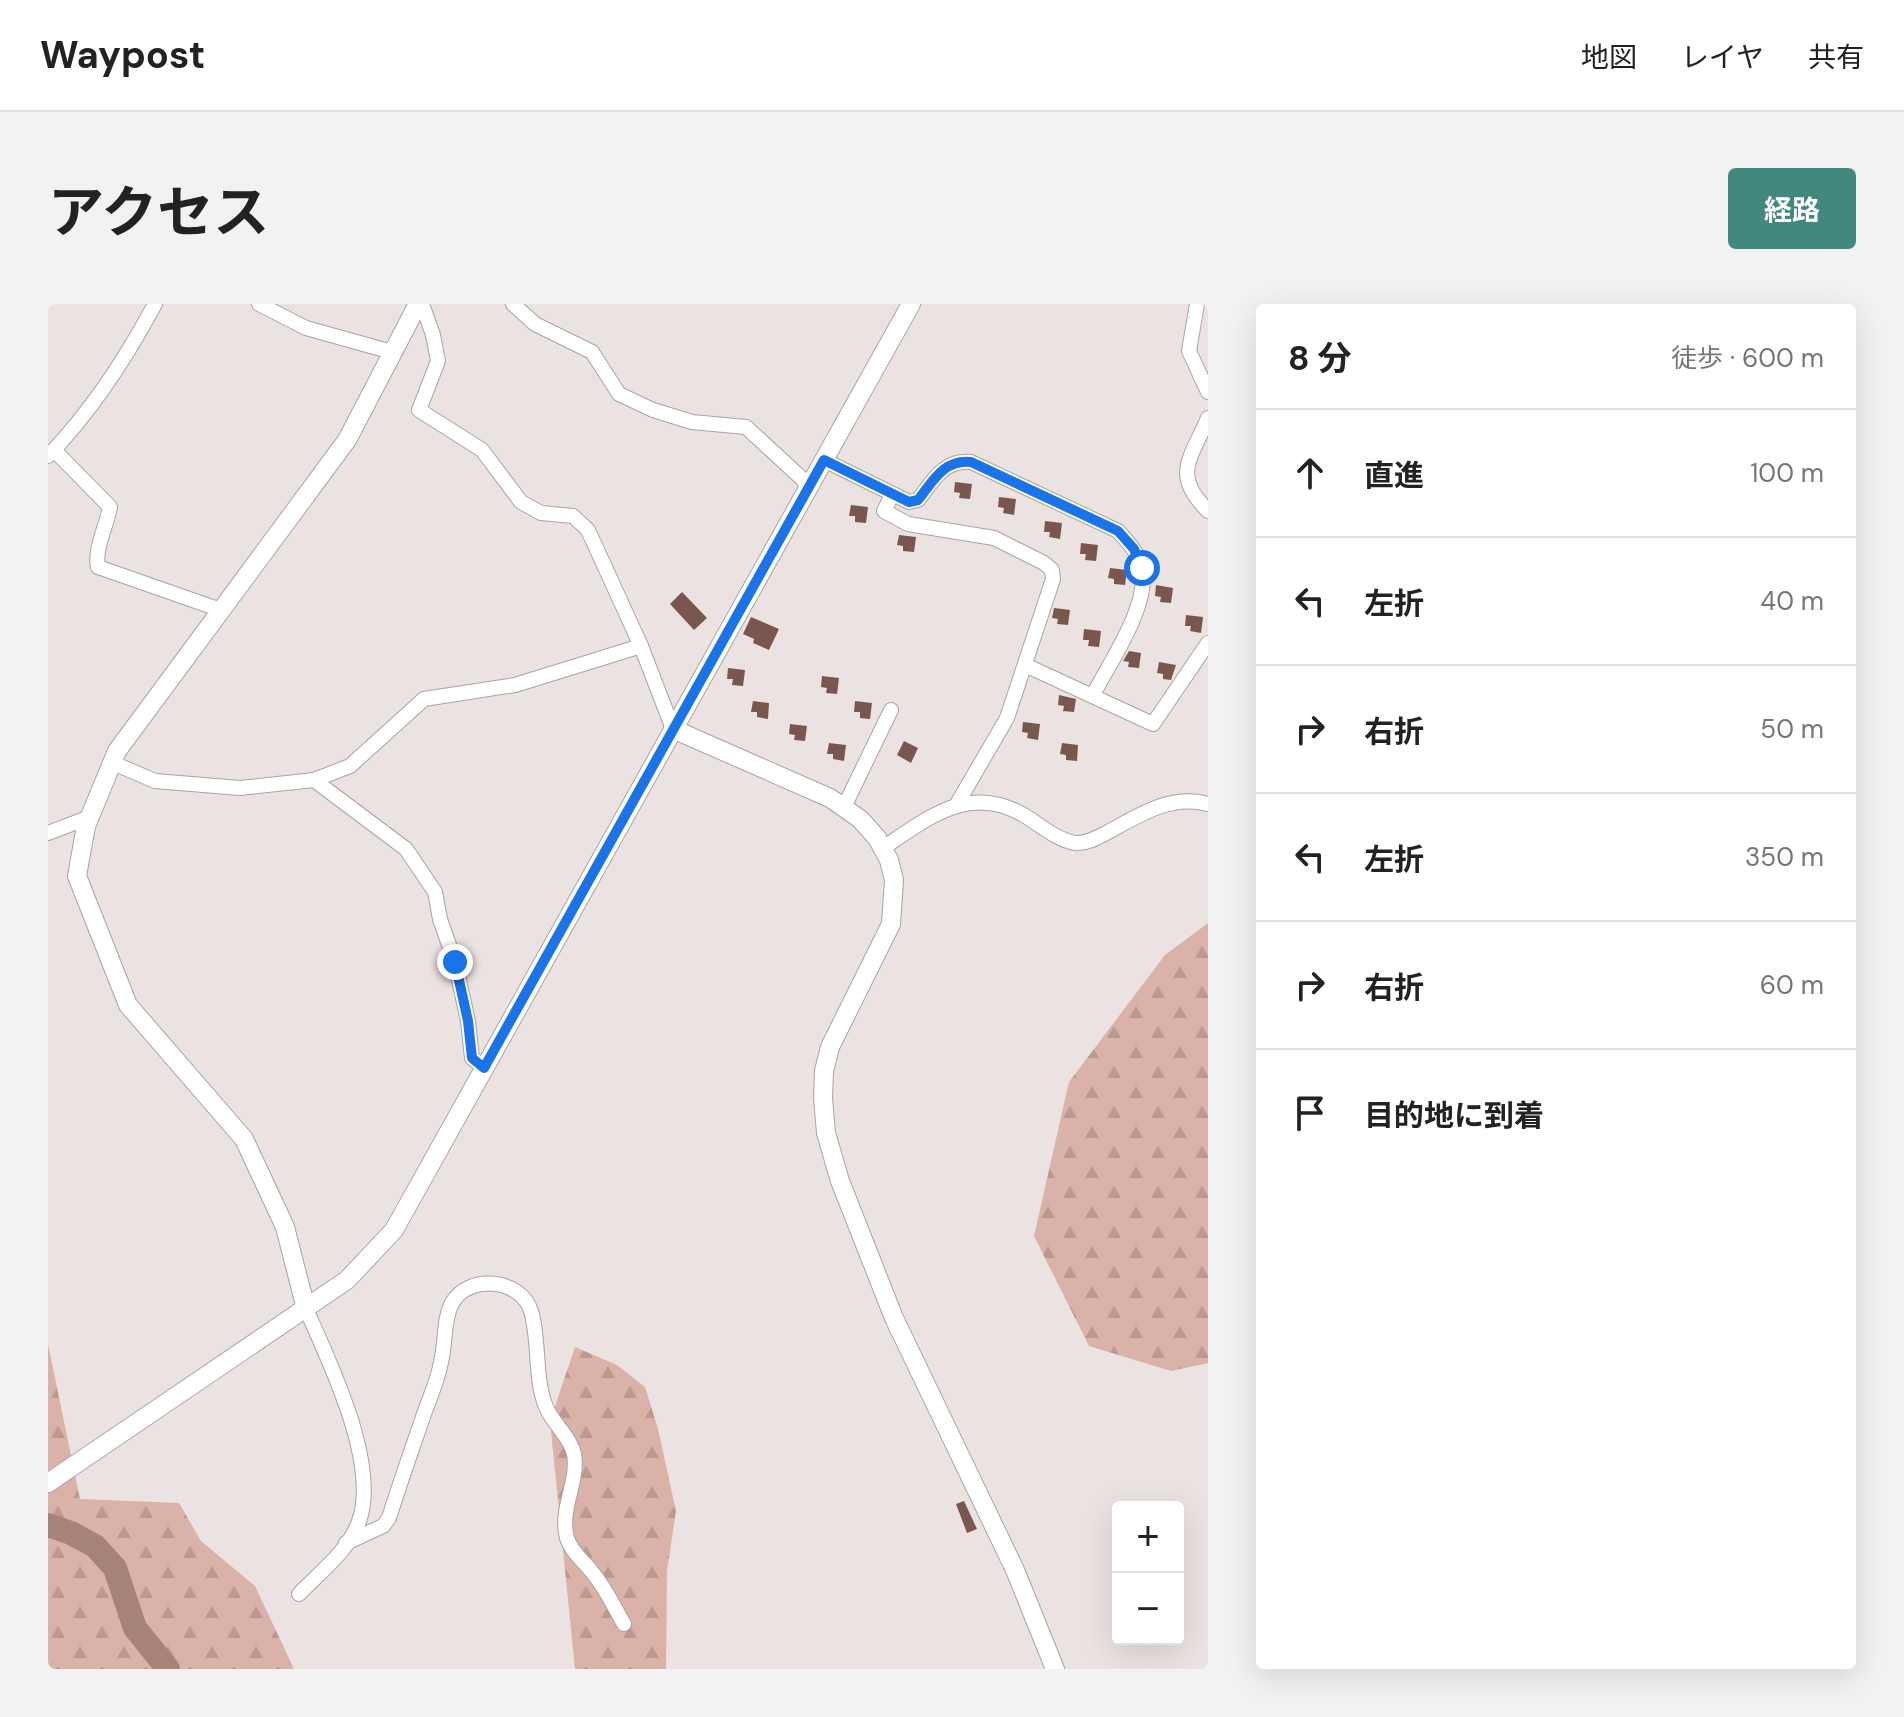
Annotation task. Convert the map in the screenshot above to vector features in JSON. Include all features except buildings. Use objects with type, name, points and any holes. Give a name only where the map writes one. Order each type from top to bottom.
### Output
[{"type":"street","points":[[155,304],[138,336],[74,430],[51,453],[110,507],[96,558],[98,567],[221,610]]},
{"type":"street","points":[[259,304],[306,328],[392,352]]},
{"type":"street","points":[[299,1594],[358,1527],[366,1500],[362,1466],[350,1417],[306,1309],[285,1227],[244,1139],[128,1005],[77,876],[83,835],[117,751],[347,440],[420,304]]},
{"type":"street","points":[[420,304],[433,335],[438,361],[419,410],[482,450],[521,502],[541,513],[573,516],[588,530],[641,646],[673,729],[830,798],[860,819],[883,848],[894,880],[891,924],[830,1047],[824,1071],[826,1133],[840,1181],[894,1318],[1015,1570],[1055,1669]]},
{"type":"street","points":[[513,304],[535,324],[592,352],[619,394],[653,410],[692,422],[746,427],[810,486]]},
{"type":"street","points":[[48,1483],[347,1280],[394,1230],[911,304]]},
{"type":"street","points":[[1197,304],[1189,351],[1208,392]]},
{"type":"street","points":[[1208,418],[1187,462],[1185,477],[1194,497],[1208,511]]},
{"type":"street","points":[[824,460],[909,502],[918,500],[950,464],[971,462],[1118,531],[1134,549],[1142,568],[1143,592],[1093,695]]},
{"type":"street","points":[[892,495],[884,511],[908,524],[994,538],[1052,570],[1053,579],[1007,718],[957,804]]},
{"type":"street","points":[[1025,665],[1153,724],[1208,643]]},
{"type":"street","points":[[113,763],[155,781],[240,788],[314,780],[350,766],[424,699],[515,685],[641,646]]},
{"type":"street","points":[[844,807],[891,710]]},
{"type":"street","points":[[314,780],[406,849],[435,892],[440,919],[455,962],[468,1021],[472,1058],[484,1068]]},
{"type":"street","points":[[883,848],[927,818],[957,804],[972,801],[996,803],[1021,813],[1057,836],[1076,843],[1095,839],[1150,809],[1184,800],[1208,804]]},
{"type":"street","points":[[48,833],[90,817]]},
{"type":"street","points":[[346,1543],[383,1526],[389,1518],[441,1363],[448,1313],[454,1299],[487,1282],[504,1284],[521,1294],[530,1309],[545,1404],[571,1443],[574,1480],[566,1519],[567,1539],[575,1553],[594,1573],[624,1624]]},
{"type":"green space","points":[[1208,923],[1208,1363],[1171,1371],[1089,1346],[1034,1236],[1069,1082],[1165,955]]},
{"type":"green space","points":[[48,1344],[80,1499],[179,1503],[201,1541],[255,1586],[294,1669],[48,1669]]},
{"type":"green space","points":[[575,1347],[617,1365],[645,1387],[658,1429],[676,1511],[667,1571],[666,1669],[575,1669],[550,1421]]},
{"type":"waterway","points":[[48,1525],[95,1546],[115,1568],[135,1628],[168,1669]]},
{"type":"route","points":[[455,962],[468,1021],[472,1058],[484,1068],[824,460],[909,502],[918,500],[950,464],[971,462],[1118,531],[1134,549],[1142,568]]}]
